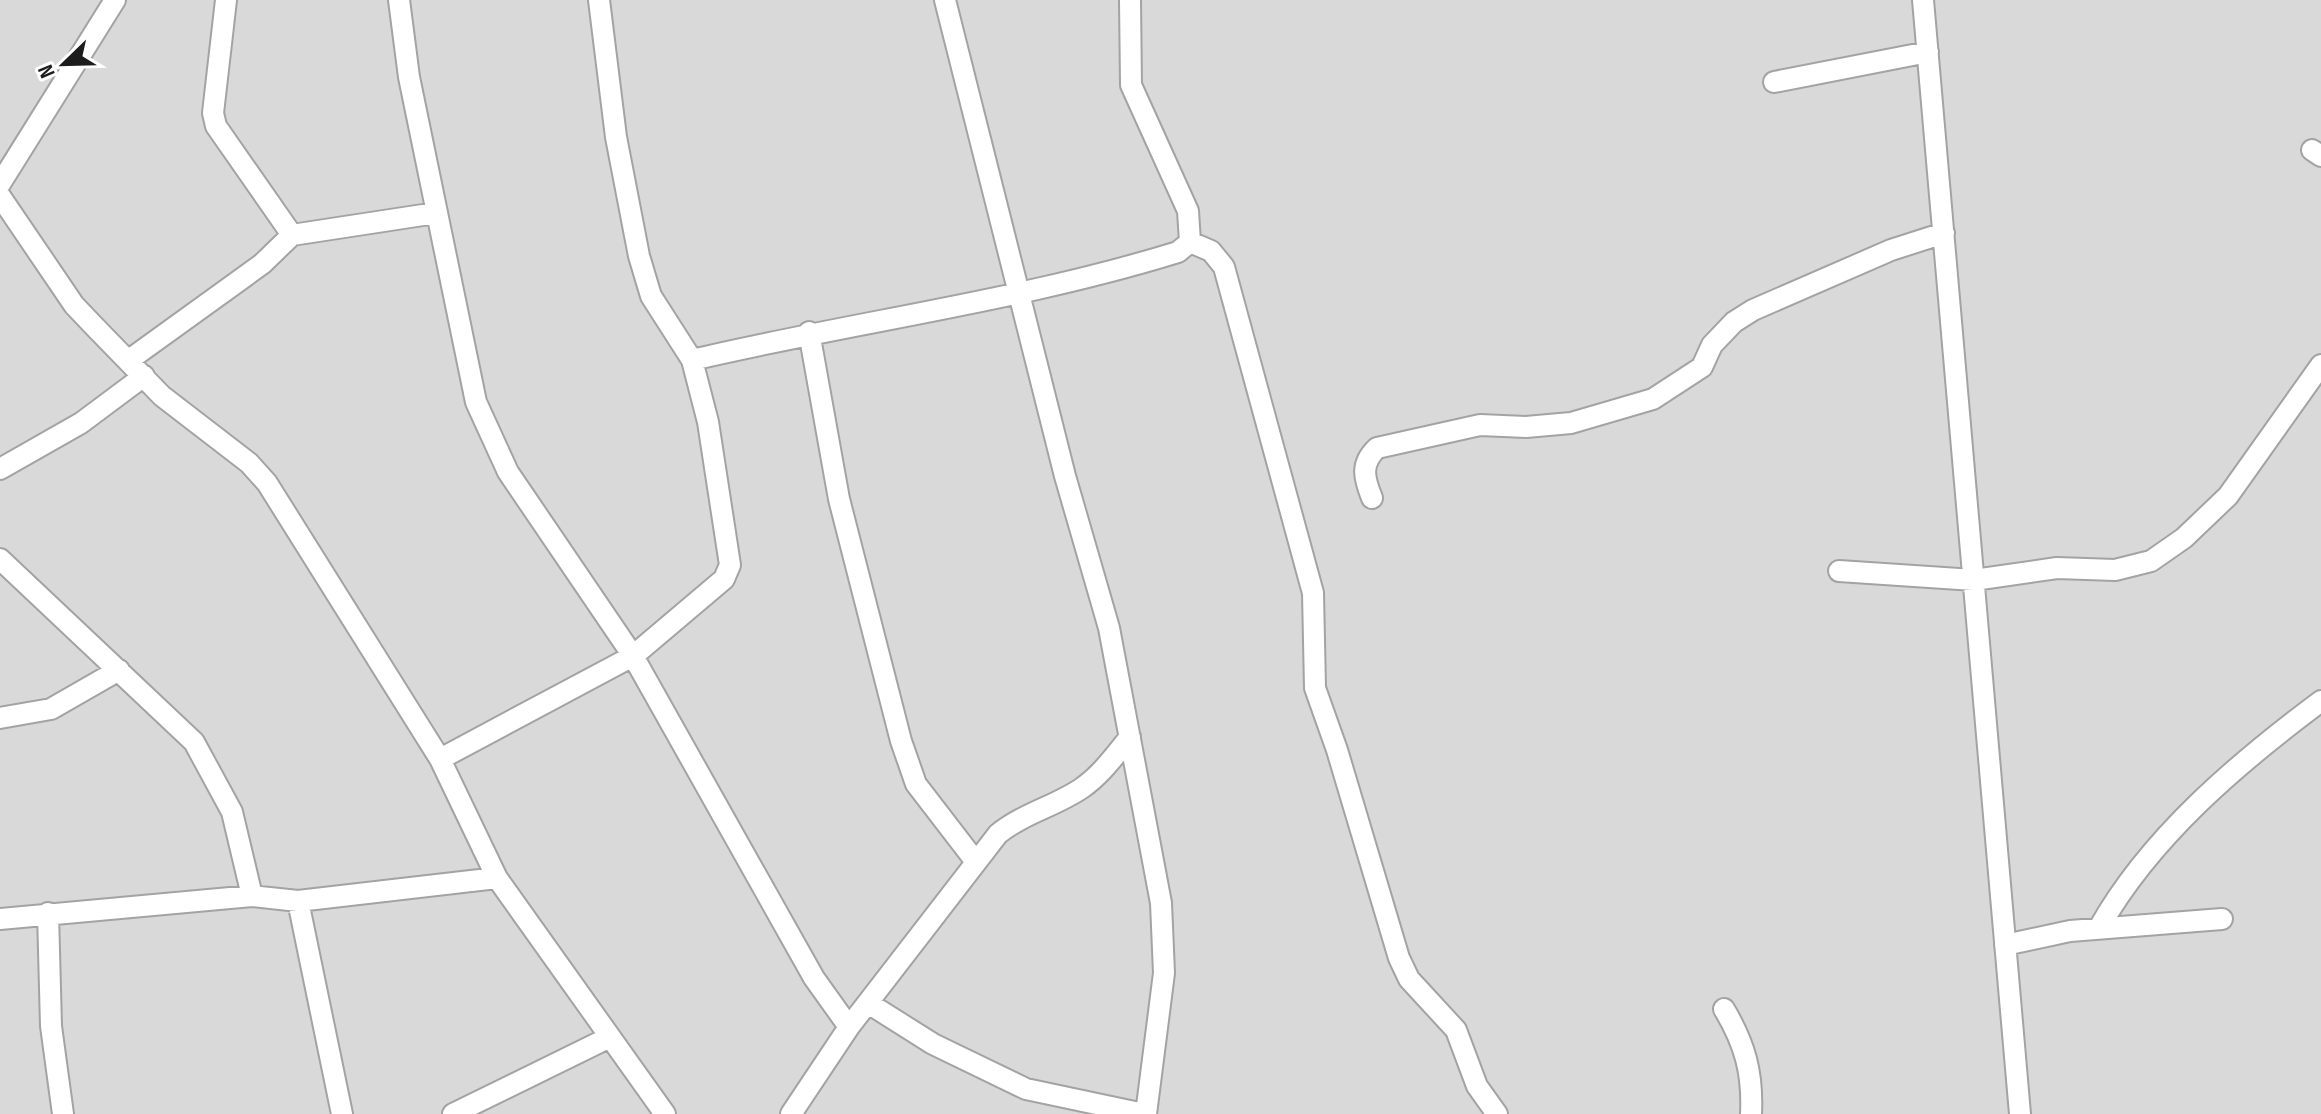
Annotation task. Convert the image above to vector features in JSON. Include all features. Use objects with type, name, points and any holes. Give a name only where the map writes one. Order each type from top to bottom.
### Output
[{"type":"street","points":[[0,184],[115,0]]},
{"type":"street","points":[[226,0],[213,113],[216,126],[292,235]]},
{"type":"street","points":[[399,0],[409,77],[476,402],[508,472],[633,656],[814,978],[849,1027]]},
{"type":"street","points":[[440,759],[633,656],[724,579],[730,565],[708,422],[692,360],[651,296],[639,256],[616,137],[599,0]]},
{"type":"street","points":[[868,1003],[933,1044],[1026,1089],[1145,1114],[1164,973],[1161,903],[1109,628],[1065,476],[945,0]]},
{"type":"street","points":[[1130,0],[1131,85],[1188,211],[1190,242]]},
{"type":"street","points":[[1923,0],[2020,1114]]},
{"type":"street","points":[[1774,82],[1928,52]]},
{"type":"street","points":[[0,196],[74,305],[162,396],[249,463],[267,483],[440,759],[497,878],[665,1114]]},
{"type":"street","points":[[129,360],[262,264],[292,235],[436,213]]},
{"type":"street","points":[[1372,498],[1364,477],[1366,458],[1377,448],[1480,425],[1526,427],[1571,423],[1653,399],[1702,367],[1712,345],[1734,322],[1753,310],[1866,260],[1944,233]]},
{"type":"street","points":[[692,360],[809,332],[1020,292],[1165,256],[1178,252],[1190,242]]},
{"type":"street","points":[[1190,242],[1211,251],[1224,267],[1313,593],[1315,688],[1337,750],[1399,958],[1416,988],[1456,1030],[1477,1086],[1497,1114]]},
{"type":"street","points":[[809,332],[839,499],[901,741],[916,784],[976,862]]},
{"type":"street","points":[[1839,571],[1974,580],[2057,568],[2115,570],[2151,561],[2184,538],[2228,496],[2321,365]]},
{"type":"street","points":[[0,469],[81,423],[144,376]]},
{"type":"street","points":[[0,559],[194,742],[232,812],[252,896]]},
{"type":"street","points":[[0,718],[51,709],[119,670]]},
{"type":"street","points":[[2099,928],[2149,856],[2199,803],[2318,710]]},
{"type":"street","points":[[791,1114],[849,1027],[976,862],[1016,820],[1081,789],[1102,771],[1130,737]]},
{"type":"street","points":[[0,919],[252,896],[298,901],[497,878]]},
{"type":"street","points":[[298,901],[342,1114]]},
{"type":"street","points":[[48,913],[51,1026],[63,1114]]},
{"type":"street","points":[[2005,945],[2070,931],[2222,919]]},
{"type":"street","points":[[1724,1009],[1741,1037],[1748,1059],[1751,1114]]},
{"type":"street","points":[[453,1114],[608,1038]]},
{"type":"shaded area","points":[[0,0],[2321,0],[2321,1114],[0,1114]]}]
